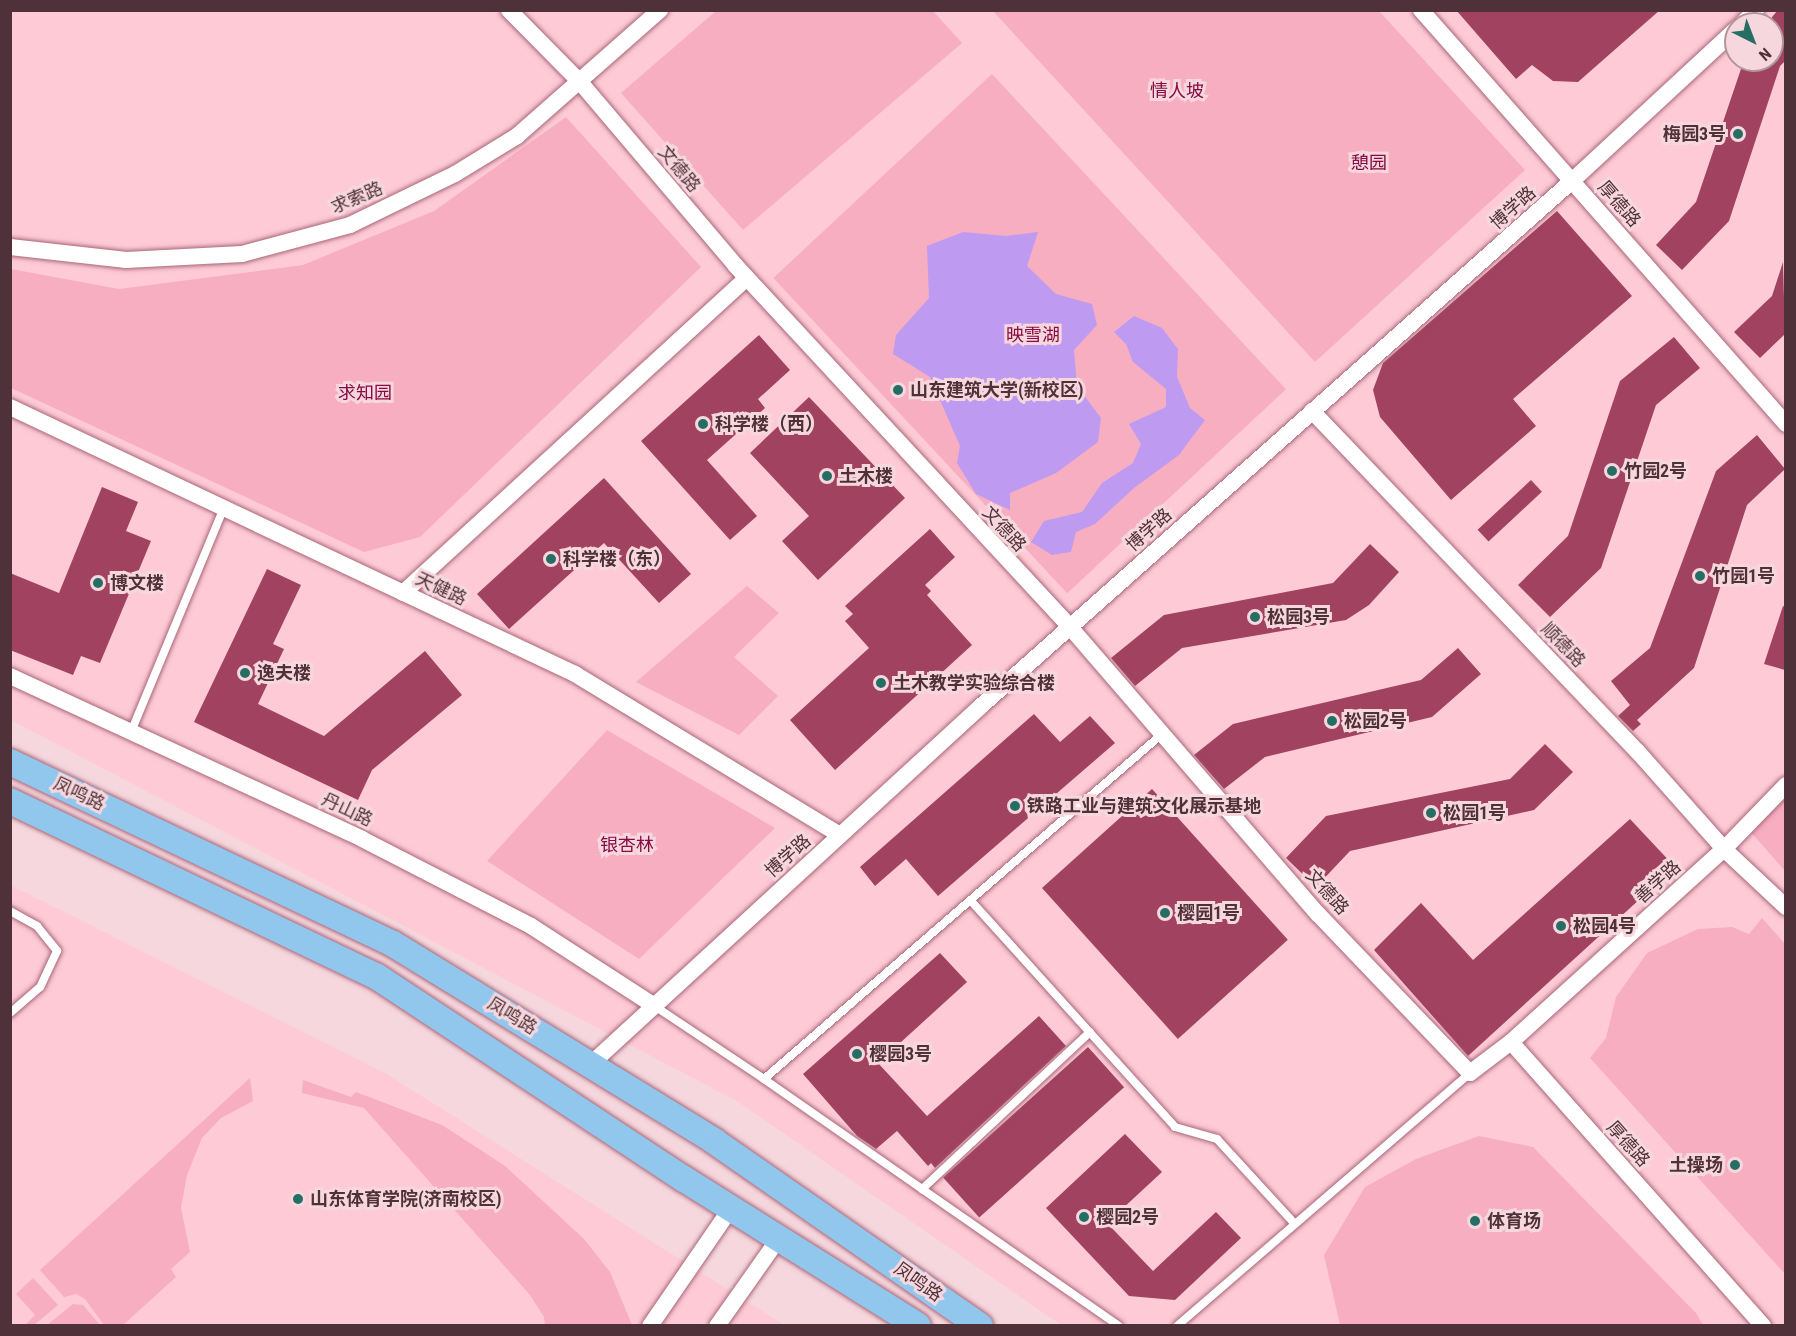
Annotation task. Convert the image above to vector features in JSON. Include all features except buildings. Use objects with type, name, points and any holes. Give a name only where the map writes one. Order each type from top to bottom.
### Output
[{"type":"main road","name":"凤鸣路","points":[[10,762],[393,945],[714,1141],[980,1326]]},
{"type":"main road","name":"凤鸣路","points":[[10,801],[376,976],[731,1208],[918,1326]]},
{"type":"street","name":"文德路","points":[[510,10],[580,82],[747,278],[1070,627],[1318,914],[1470,1073]]},
{"type":"street","name":"求索路","points":[[10,247],[126,260],[230,255],[350,225],[455,174],[517,136],[660,10]]},
{"type":"street","name":"厚德路","points":[[1421,10],[1785,424]]},
{"type":"street","name":"博学路","points":[[591,1064],[1070,627],[1572,181],[1724,40]]},
{"type":"street","points":[[403,593],[747,278]]},
{"type":"street","name":"天健路","points":[[10,407],[576,674],[840,835]]},
{"type":"street","name":"顺德路","points":[[1312,411],[1638,752],[1724,849],[1785,907]]},
{"type":"street","name":"丹山路","points":[[10,676],[362,838],[531,926],[653,1005]]},
{"type":"street","name":"善学路","points":[[1470,1073],[1511,1042],[1724,849],[1785,785]]},
{"type":"street","name":"厚德路","points":[[1511,1042],[1763,1326]]},
{"type":"street","points":[[650,1326],[731,1208]]},
{"type":"street","points":[[717,1326],[779,1238]]},
{"type":"lane","points":[[131,732],[224,508]]},
{"type":"lane","points":[[764,1079],[972,902],[1162,734]]},
{"type":"lane","points":[[972,902],[1174,1128],[1217,1139],[1294,1222]]},
{"type":"lane","points":[[10,911],[37,926],[57,951],[40,987],[10,1013]]},
{"type":"lane","points":[[653,1005],[764,1079],[1119,1326]]},
{"type":"lane","points":[[922,1189],[1090,1032]]},
{"type":"lane","points":[[1177,1326],[1294,1222],[1470,1073]]},
{"type":"shaded area","name":"山东建筑大学(新校区)","points":[[10,11],[1785,11],[1785,1325],[1061,1325],[737,1101],[11,720]]},
{"type":"shaded area","points":[[963,232],[1006,236],[1038,232],[1027,266],[1056,294],[1092,304],[1097,325],[1074,350],[1077,386],[1101,418],[1098,442],[1056,473],[1010,493],[1010,510],[976,494],[957,463],[960,446],[930,377],[893,354],[896,335],[929,298],[927,246]]},
{"type":"shaded area","points":[[1134,316],[1162,328],[1178,349],[1177,377],[1190,408],[1205,420],[1179,455],[1134,488],[1095,524],[1076,532],[1071,552],[1052,555],[1031,542],[1044,521],[1082,512],[1102,483],[1133,463],[1141,444],[1129,424],[1166,407],[1166,389],[1133,362],[1126,344],[1114,332]]},
{"type":"shaded area","name":"山东体育学院(济南校区)","points":[[10,885],[385,1073],[784,1325],[11,1325]]},
{"type":"green space","points":[[716,11],[933,11],[962,43],[743,230],[621,93]]},
{"type":"green space","name":"憩园","points":[[993,11],[1379,11],[1525,170],[1315,362]]},
{"type":"green space","name":"映雪湖","points":[[992,74],[1286,389],[1067,593],[773,278]]},
{"type":"green space","name":"求知园","points":[[566,117],[701,267],[420,537],[364,552],[11,388],[11,269],[119,289],[303,265],[434,211]]},
{"type":"green space","points":[[747,586],[779,613],[734,657],[778,696],[739,735],[636,682]]},
{"type":"green space","name":"银杏林","points":[[607,730],[775,828],[639,959],[487,861]]},
{"type":"green space","points":[[1785,797],[1785,871],[1749,830]]},
{"type":"green space","name":"土操场","points":[[1762,918],[1785,944],[1785,1274],[1590,1058],[1606,1038],[1616,997],[1647,953],[1698,929],[1732,927],[1749,934]]},
{"type":"green space","points":[[250,1078],[253,1101],[221,1118],[202,1138],[187,1175],[181,1208],[190,1252],[171,1269],[176,1277],[123,1325],[104,1325],[85,1299],[76,1294],[64,1297],[40,1270]]},
{"type":"green space","points":[[303,1080],[351,1097],[356,1092],[442,1125],[505,1166],[584,1239],[610,1272],[632,1325],[545,1325],[544,1317],[530,1295],[364,1108],[302,1093]]},
{"type":"green space","name":"体育场","points":[[1479,1136],[1533,1147],[1696,1313],[1703,1325],[1340,1325],[1324,1255],[1365,1187],[1416,1159]]},
{"type":"green space","points":[[33,1278],[58,1305],[34,1325],[25,1325],[35,1315],[16,1294]]},
{"type":"green space","points":[[73,1304],[83,1305],[100,1325],[47,1325]]},
{"type":"place","name":"梅园3号","points":[[1738,134]]},
{"type":"place","name":"山东建筑大学(新校区)","points":[[898,390]]},
{"type":"place","name":"科学楼（西）","points":[[703,424]]},
{"type":"place","name":"竹园2号","points":[[1612,471]]},
{"type":"place","name":"土木楼","points":[[827,476]]},
{"type":"place","name":"科学楼（东）","points":[[551,559]]},
{"type":"place","name":"竹园1号","points":[[1700,576]]},
{"type":"place","name":"博文楼","points":[[98,583]]},
{"type":"place","name":"松园3号","points":[[1255,617]]},
{"type":"place","name":"逸夫楼","points":[[245,673]]},
{"type":"place","name":"土木教学实验综合楼","points":[[881,683]]},
{"type":"place","name":"松园2号","points":[[1332,721]]},
{"type":"place","name":"铁路工业与建筑文化展示基地","points":[[1015,806]]},
{"type":"place","name":"松园1号","points":[[1431,813]]},
{"type":"place","name":"樱园1号","points":[[1165,913]]},
{"type":"place","name":"松园4号","points":[[1561,926]]},
{"type":"place","name":"樱园3号","points":[[857,1054]]},
{"type":"place","name":"土操场","points":[[1735,1165]]},
{"type":"place","name":"山东体育学院(济南校区)","points":[[298,1199]]},
{"type":"place","name":"樱园2号","points":[[1084,1217]]},
{"type":"place","name":"体育场","points":[[1475,1221]]},
{"type":"park label","name":"情人坡","points":[[1177,91]]}]
